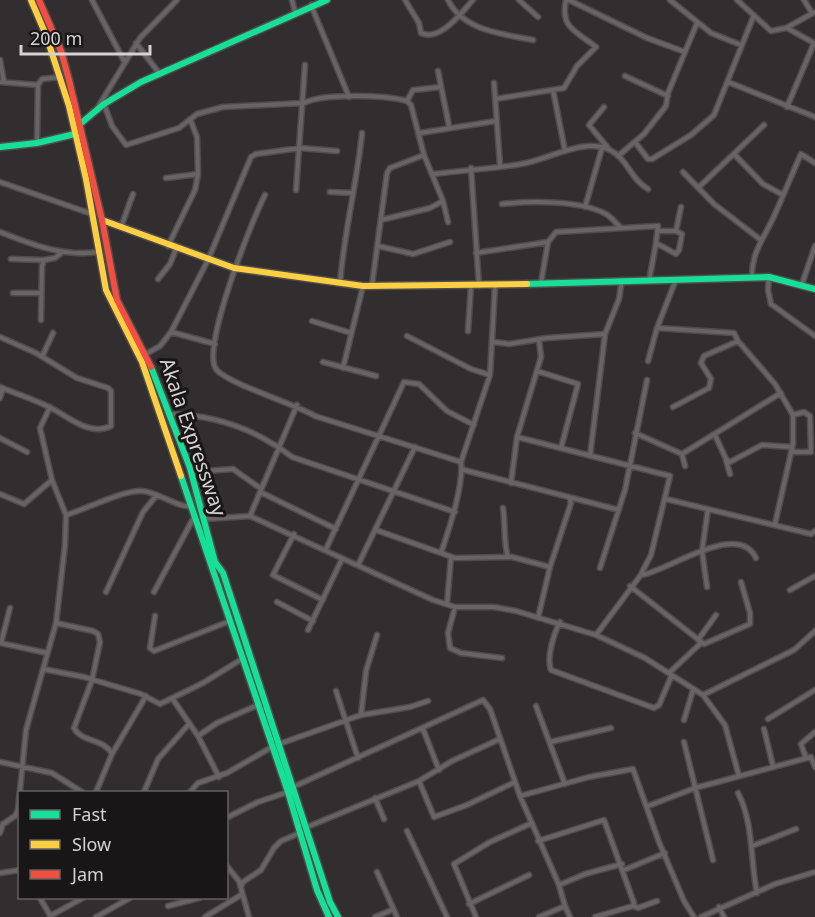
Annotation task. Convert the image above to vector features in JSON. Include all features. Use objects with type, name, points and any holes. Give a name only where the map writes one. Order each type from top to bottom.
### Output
[{"type":"main road","name":"Akala Expressway","points":[[31,0],[52,38],[112,306],[143,364],[279,768],[306,827],[330,902],[338,917]]},
{"type":"main road","name":"Akala Expressway","points":[[39,0],[80,124],[117,300],[146,354],[191,470],[215,562],[223,573],[279,744],[317,890],[329,917]]},
{"type":"main road","points":[[80,124],[104,104],[141,82],[295,12],[327,0]]},
{"type":"main road","points":[[0,147],[37,143],[75,134]]},
{"type":"main road","points":[[102,220],[176,249],[234,268],[363,286],[495,286],[622,279],[675,282],[769,278],[802,284],[815,289]]},
{"type":"main road","points":[[181,477],[191,470]]},
{"type":"main road","points":[[186,493],[196,490]]},
{"type":"main road","points":[[279,768],[286,766]]},
{"type":"street","points":[[92,0],[124,61]]},
{"type":"street","points":[[96,110],[136,43],[177,0]]},
{"type":"street","points":[[292,0],[295,12]]},
{"type":"street","points":[[405,0],[419,23],[421,33],[427,36],[438,34],[473,0]]},
{"type":"street","points":[[448,0],[458,15],[482,29],[534,40]]},
{"type":"street","points":[[519,0],[538,17]]},
{"type":"street","points":[[495,99],[564,88],[577,66],[596,47],[566,24],[563,15],[567,0],[647,38],[685,52]]},
{"type":"street","points":[[670,0],[697,23],[728,42],[741,45]]},
{"type":"street","points":[[737,0],[771,30],[786,28],[813,12],[804,0]]},
{"type":"street","points":[[311,5],[349,97]]},
{"type":"street","points":[[635,142],[648,159],[660,155],[691,135],[714,115],[728,82],[730,69],[754,15]]},
{"type":"street","points":[[618,156],[635,142],[666,106],[697,23]]},
{"type":"street","points":[[786,28],[814,43],[787,107]]},
{"type":"street","points":[[136,43],[151,59],[160,74]]},
{"type":"street","points":[[0,60],[2,82],[38,85]]},
{"type":"street","points":[[296,190],[304,104],[305,65]]},
{"type":"street","points":[[438,71],[449,126]]},
{"type":"street","points":[[625,76],[668,96]]},
{"type":"street","points":[[37,143],[38,85],[42,79],[62,77]]},
{"type":"street","points":[[728,82],[815,117]]},
{"type":"street","points":[[494,83],[500,165]]},
{"type":"street","points":[[407,101],[413,90],[441,87]]},
{"type":"street","points":[[553,90],[565,152]]},
{"type":"street","points":[[104,104],[112,126],[126,146],[179,128],[197,114],[223,107],[304,104],[314,98],[327,96],[407,101],[411,105],[424,155],[434,174],[448,222]]},
{"type":"street","points":[[604,107],[589,125],[608,149],[618,156],[638,183],[648,189]]},
{"type":"street","points":[[168,246],[195,190],[198,174],[196,137],[190,119]]},
{"type":"street","points":[[420,133],[449,126],[496,121]]},
{"type":"street","points":[[699,187],[764,125]]},
{"type":"street","points":[[340,283],[344,241],[362,133]]},
{"type":"street","points":[[585,207],[600,147],[600,138]]},
{"type":"street","points":[[434,174],[533,162],[565,152],[600,147],[608,149]]},
{"type":"street","points":[[146,354],[160,346],[171,332],[208,260],[251,157],[255,153],[300,148],[337,151]]},
{"type":"street","points":[[752,279],[753,258],[801,154],[815,163]]},
{"type":"street","points":[[372,285],[390,168],[424,155]]},
{"type":"street","points":[[735,155],[763,184],[783,195]]},
{"type":"street","points":[[468,331],[475,286],[476,253],[471,168]]},
{"type":"street","points":[[683,172],[714,204],[761,240]]},
{"type":"street","points":[[166,178],[198,174]]},
{"type":"street","points":[[0,182],[92,214]]},
{"type":"street","points":[[330,192],[353,193]]},
{"type":"street","points":[[121,227],[133,194]]},
{"type":"street","points":[[265,195],[234,268],[215,344],[214,362],[220,372],[297,405],[315,416],[461,462]]},
{"type":"street","points":[[381,220],[430,208],[443,201]]},
{"type":"street","points":[[502,204],[523,202],[585,207],[607,214],[620,227]]},
{"type":"street","points":[[676,231],[681,207]]},
{"type":"street","points":[[541,283],[548,242],[556,232],[658,226],[659,231],[648,281]]},
{"type":"street","points":[[656,243],[676,254],[682,238],[682,234],[676,231],[659,231]]},
{"type":"street","points":[[0,232],[61,252],[77,255],[100,252]]},
{"type":"street","points":[[378,246],[413,255],[450,242]]},
{"type":"street","points":[[476,253],[548,242]]},
{"type":"street","points":[[802,284],[815,246]]},
{"type":"street","points":[[158,279],[170,264],[176,249]]},
{"type":"street","points":[[10,259],[44,260],[55,258],[61,252]]},
{"type":"street","points":[[41,320],[41,273],[44,260]]},
{"type":"street","points":[[769,278],[768,290],[771,304],[815,336]]},
{"type":"street","points":[[590,456],[605,334],[619,299],[622,279]]},
{"type":"street","points":[[648,362],[657,328],[675,282]]},
{"type":"street","points":[[343,368],[363,286]]},
{"type":"street","points":[[441,553],[455,512],[457,488],[464,470],[461,462],[490,375],[494,342],[492,324],[495,286]]},
{"type":"street","points":[[13,293],[41,293]]},
{"type":"street","points":[[312,321],[351,333]]},
{"type":"street","points":[[657,328],[733,332],[781,393],[793,415],[792,449],[775,524]]},
{"type":"street","points":[[171,332],[215,344]]},
{"type":"street","points":[[42,357],[53,333]]},
{"type":"street","points":[[494,342],[509,344],[605,334]]},
{"type":"street","points":[[407,336],[471,369],[490,375]]},
{"type":"street","points":[[0,337],[42,357],[77,378],[111,391],[111,426],[99,428],[79,425],[50,407],[2,388],[0,398]]},
{"type":"street","points":[[511,483],[517,437],[541,357],[539,340]]},
{"type":"street","points":[[673,407],[709,388],[712,382],[701,363],[704,356],[738,341]]},
{"type":"street","points":[[323,362],[375,376]]},
{"type":"street","points":[[537,371],[578,384],[561,448]]},
{"type":"street","points":[[600,568],[619,510],[647,380]]},
{"type":"street","points":[[326,549],[380,437],[388,411],[404,382],[419,384],[447,411],[474,425]]},
{"type":"street","points":[[682,454],[781,393]]},
{"type":"street","points":[[250,516],[297,405]]},
{"type":"street","points":[[20,791],[26,730],[56,623],[64,552],[66,515],[52,480],[40,429],[50,407]]},
{"type":"street","points":[[726,459],[730,462],[762,446],[811,452],[810,416],[804,412],[793,415]]},
{"type":"street","points":[[169,414],[216,418],[279,448],[292,457],[455,512]]},
{"type":"street","points":[[635,433],[682,454]]},
{"type":"street","points":[[715,434],[730,474]]},
{"type":"street","points":[[517,437],[670,476],[651,555],[640,575],[596,635]]},
{"type":"street","points":[[0,438],[27,452]]},
{"type":"street","points":[[358,565],[415,447]]},
{"type":"street","points":[[682,454],[685,466]]},
{"type":"street","points":[[191,470],[233,469],[260,490],[336,529]]},
{"type":"street","points":[[464,470],[619,510]]},
{"type":"street","points":[[0,494],[24,504],[52,480]]},
{"type":"street","points":[[66,515],[140,491],[174,500],[182,506],[190,506]]},
{"type":"street","points":[[106,592],[143,512],[156,496]]},
{"type":"street","points":[[538,618],[550,567],[571,503],[569,497]]},
{"type":"street","points":[[571,503],[578,499]]},
{"type":"street","points":[[666,499],[811,534],[815,531]]},
{"type":"street","points":[[503,508],[507,534],[504,549],[508,556]]},
{"type":"street","points":[[707,587],[702,551],[708,509]]},
{"type":"street","points":[[205,519],[250,516],[294,534],[418,594],[455,607],[495,607],[560,622],[596,635],[703,695],[725,725],[738,776]]},
{"type":"street","points":[[154,592],[194,517]]},
{"type":"street","points":[[376,530],[466,560],[508,556],[550,567]]},
{"type":"street","points":[[294,534],[273,575],[323,600]]},
{"type":"street","points":[[640,575],[702,551],[734,544],[750,549],[756,558]]},
{"type":"street","points":[[447,604],[452,557]]},
{"type":"street","points":[[308,630],[342,559]]},
{"type":"street","points":[[790,590],[815,576]]},
{"type":"street","points":[[630,586],[699,641],[707,644],[750,624],[750,613],[741,582]]},
{"type":"street","points":[[277,602],[313,621]]},
{"type":"street","points":[[455,607],[448,633],[450,648],[461,653],[502,658]]},
{"type":"street","points":[[10,608],[1,643],[47,653]]},
{"type":"street","points":[[560,622],[554,638],[549,665],[551,670],[654,708],[658,705],[670,675],[699,641],[716,615]]},
{"type":"street","points":[[154,616],[150,648],[153,651],[230,621]]},
{"type":"street","points":[[56,623],[98,634],[100,642],[92,680],[74,728],[79,735],[104,744],[112,754]]},
{"type":"street","points":[[703,695],[794,650],[815,631]]},
{"type":"street","points":[[362,715],[366,670],[377,634]]},
{"type":"street","points":[[42,669],[92,680],[146,696],[160,704],[242,659]]},
{"type":"street","points":[[684,720],[693,690]]},
{"type":"street","points":[[768,719],[815,690]]},
{"type":"street","points":[[336,691],[358,758]]},
{"type":"street","points":[[96,791],[112,754],[146,696]]},
{"type":"street","points":[[172,698],[198,736],[219,777]]},
{"type":"street","points":[[228,817],[483,700],[490,709],[520,796],[559,885],[570,917]]},
{"type":"street","points":[[279,744],[362,715],[410,707],[428,701]]},
{"type":"street","points":[[198,736],[217,723],[258,705]]},
{"type":"street","points":[[536,706],[553,744],[565,784]]},
{"type":"street","points":[[144,791],[158,759],[189,724]]},
{"type":"street","points":[[553,744],[610,728]]},
{"type":"street","points":[[423,729],[439,770]]},
{"type":"street","points":[[764,729],[774,766]]},
{"type":"street","points":[[806,759],[801,744],[815,732]]},
{"type":"street","points":[[306,827],[345,813],[419,780],[467,753],[500,739]]},
{"type":"street","points":[[684,742],[713,860]]},
{"type":"street","points":[[191,791],[198,783],[219,777],[272,747]]},
{"type":"street","points":[[648,806],[696,788],[812,757],[815,767]]},
{"type":"street","points":[[0,762],[57,775],[81,791]]},
{"type":"street","points":[[520,796],[633,769],[684,901],[694,917]]},
{"type":"street","points":[[419,780],[434,817],[467,805],[515,782]]},
{"type":"street","points":[[738,793],[745,810],[752,846],[751,864],[758,892]]},
{"type":"street","points":[[375,798],[384,819]]},
{"type":"street","points":[[0,833],[3,824],[18,812]]},
{"type":"street","points":[[538,841],[604,820],[622,864],[633,906]]},
{"type":"street","points":[[476,917],[454,869],[456,861],[532,823]]},
{"type":"street","points":[[752,846],[796,829]]},
{"type":"street","points":[[407,831],[447,917]]},
{"type":"street","points":[[249,917],[241,895],[243,882],[261,870],[273,849],[281,841],[301,833]]},
{"type":"street","points":[[624,870],[665,853]]},
{"type":"street","points":[[559,885],[585,874],[622,864]]},
{"type":"street","points":[[228,868],[241,887]]},
{"type":"street","points":[[0,873],[18,870]]},
{"type":"street","points":[[377,872],[397,917]]},
{"type":"street","points":[[701,917],[719,907],[775,884],[815,872]]},
{"type":"street","points":[[469,904],[529,875]]},
{"type":"street","points":[[205,917],[241,895]]},
{"type":"street","points":[[41,899],[51,916],[80,899]]},
{"type":"street","points":[[96,917],[127,899]]},
{"type":"street","points":[[168,906],[192,899]]},
{"type":"street","points":[[595,917],[633,906],[638,908],[657,901]]},
{"type":"street","points":[[539,917],[565,906]]},
{"type":"street","points":[[719,907],[724,917]]},
{"type":"street","points":[[375,917],[392,910]]},
{"type":"traffic: fast","points":[[80,124],[104,104],[141,82],[327,0]]},
{"type":"traffic: fast","points":[[0,147],[37,143],[75,134]]},
{"type":"traffic: fast","points":[[527,284],[769,277],[815,289]]},
{"type":"traffic: fast","points":[[151,367],[190,468],[215,562],[223,573],[330,902],[338,917]]},
{"type":"traffic: fast","points":[[181,476],[288,792],[317,890],[329,917]]},
{"type":"traffic: slow","points":[[31,0],[46,35],[69,106],[86,179],[106,290],[142,362],[181,476]]},
{"type":"traffic: slow","points":[[102,220],[234,268],[363,286],[527,284]]},
{"type":"traffic: jam","points":[[39,0],[61,51],[69,80],[102,220],[117,300],[151,367]]}]
